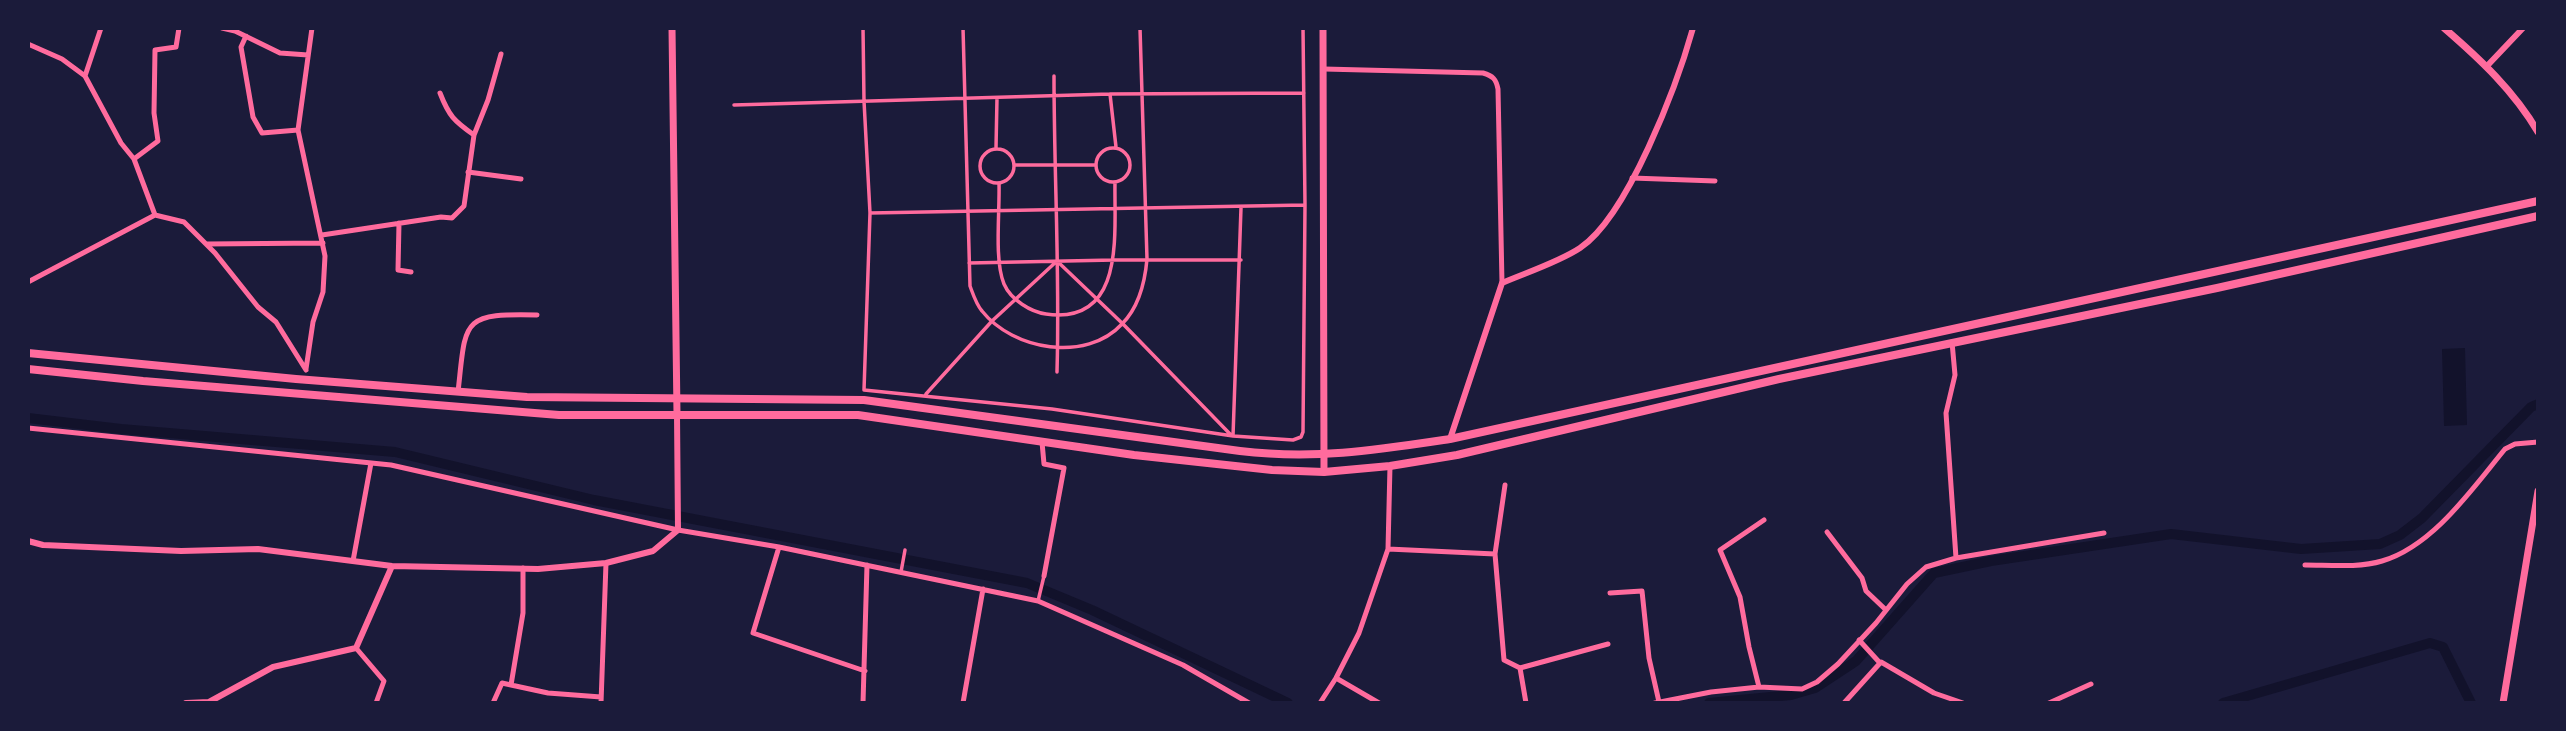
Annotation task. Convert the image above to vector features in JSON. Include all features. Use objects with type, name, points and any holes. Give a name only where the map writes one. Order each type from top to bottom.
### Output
[{"type":"main road","points":[[672,28],[677,414]]},
{"type":"main road","points":[[1323,28],[1324,472]]},
{"type":"main road","points":[[2444,28],[2487,66],[2527,113],[2538,132]]},
{"type":"main road","points":[[28,353],[305,375],[527,397],[864,400],[1240,451],[1275,455],[1324,455],[1366,452],[1450,439],[2538,201]]},
{"type":"main road","points":[[28,369],[559,415],[858,415],[1042,442],[1236,466],[1324,472],[1390,466],[1457,454],[1779,379],[2217,288],[2538,216]]},
{"type":"main road","points":[[2503,703],[2535,534],[2538,491]]},
{"type":"street","points":[[85,76],[101,28]]},
{"type":"street","points":[[134,159],[158,141],[154,113],[155,50],[176,47],[179,28]]},
{"type":"street","points":[[222,28],[246,36],[280,53],[307,55]]},
{"type":"street","points":[[305,375],[313,322],[323,292],[326,256],[298,130],[312,28]]},
{"type":"street","points":[[863,28],[870,212],[864,390],[1102,415],[1233,436],[1293,440],[1301,438],[1303,432],[1303,28]]},
{"type":"street","points":[[963,28],[970,286],[981,310],[1020,340],[1080,348],[1104,339],[1123,324],[1144,283],[1147,259],[1140,28]]},
{"type":"street","points":[[1502,283],[1580,248],[1607,223],[1649,145],[1681,69],[1693,28]]},
{"type":"street","points":[[2487,66],[2523,28]]},
{"type":"street","points":[[246,36],[241,47],[253,117],[262,133],[298,130]]},
{"type":"street","points":[[28,44],[62,58],[85,76],[121,143],[134,159],[155,215]]},
{"type":"street","points":[[322,235],[441,217],[453,218],[464,206],[474,135],[488,100],[501,54]]},
{"type":"street","points":[[1324,69],[1483,73],[1496,80],[1502,283],[1450,439]]},
{"type":"street","points":[[1054,76],[1058,372]]},
{"type":"street","points":[[440,93],[454,121],[474,135]]},
{"type":"street","points":[[734,105],[1110,94],[1304,93]]},
{"type":"street","points":[[1110,94],[1116,147]]},
{"type":"street","points":[[996,149],[997,98]]},
{"type":"street","points":[[1110,147],[1116,147],[1126,153],[1131,164],[1128,174],[1115,182],[1104,179],[1097,171],[1096,165],[1100,153],[1110,147]]},
{"type":"street","points":[[996,149],[1010,154],[1014,165],[1011,176],[999,183],[987,181],[979,166],[983,155],[996,149]]},
{"type":"street","points":[[1014,165],[1096,165]]},
{"type":"street","points":[[468,172],[521,179]]},
{"type":"street","points":[[1632,178],[1715,181]]},
{"type":"street","points":[[999,183],[999,262],[1006,288],[1026,307],[1041,314],[1056,316],[1082,311],[1108,284],[1114,260],[1115,182]]},
{"type":"street","points":[[870,212],[1305,205]]},
{"type":"street","points":[[1233,436],[1241,207]]},
{"type":"street","points":[[28,282],[155,215],[184,222],[206,244],[258,307],[276,322],[305,375]]},
{"type":"street","points":[[399,223],[398,270],[411,272]]},
{"type":"street","points":[[206,244],[323,243]]},
{"type":"street","points":[[969,263],[1241,260]]},
{"type":"street","points":[[1057,261],[1233,436]]},
{"type":"street","points":[[925,395],[992,321],[1057,261]]},
{"type":"street","points":[[458,392],[463,341],[469,328],[479,318],[500,314],[537,315]]},
{"type":"street","points":[[1952,342],[1955,375],[1946,413],[1956,558]]},
{"type":"street","points":[[28,541],[57,545],[181,551],[258,549],[392,566],[523,568],[606,563],[653,551],[678,530],[677,414]]},
{"type":"street","points":[[28,428],[391,465],[678,530],[779,547],[1038,601],[1183,665],[1249,703]]},
{"type":"street","points":[[1038,601],[1064,468],[1044,464],[1042,442]]},
{"type":"street","points":[[2305,565],[2378,562],[2406,553],[2459,506],[2505,449],[2515,444],[2538,442]]},
{"type":"street","points":[[353,561],[370,463]]},
{"type":"street","points":[[1321,700],[1336,678],[1359,633],[1388,549],[1390,466]]},
{"type":"street","points":[[1505,485],[1495,554],[1504,660],[1520,668],[1608,645]]},
{"type":"street","points":[[1759,687],[1740,597],[1720,550],[1763,520]]},
{"type":"street","points":[[1827,532],[1862,578],[1866,591],[1886,610]]},
{"type":"street","points":[[1610,593],[1642,591],[1657,703],[1710,692],[1759,687],[1802,689],[1817,682],[1861,642],[1907,584],[1926,567],[1956,558],[2104,533]]},
{"type":"street","points":[[779,547],[753,633],[865,671]]},
{"type":"street","points":[[1388,549],[1495,554]]},
{"type":"street","points":[[901,574],[905,551]]},
{"type":"street","points":[[493,703],[502,683],[601,700],[606,563]]},
{"type":"street","points":[[863,703],[867,565]]},
{"type":"street","points":[[356,648],[392,566]]},
{"type":"street","points":[[511,685],[523,613],[523,568]]},
{"type":"street","points":[[963,703],[983,589]]},
{"type":"street","points":[[1861,642],[1880,663],[1934,693],[1963,703]]},
{"type":"street","points":[[186,703],[209,702],[273,667],[356,648]]},
{"type":"street","points":[[356,648],[384,681],[376,703]]},
{"type":"street","points":[[1844,703],[1880,663]]},
{"type":"street","points":[[1520,668],[1526,703]]},
{"type":"street","points":[[1336,678],[1379,703]]},
{"type":"street","points":[[2049,703],[2091,684]]},
{"type":"shaded area","points":[[2465,348],[2467,425],[2444,426],[2442,349]]},
{"type":"waterway","points":[[1709,703],[1791,695],[1815,688],[1856,661],[1934,573],[1991,561],[2171,534],[2301,549],[2380,544],[2400,535],[2422,518],[2531,407],[2538,404]]},
{"type":"waterway","points":[[28,418],[121,429],[395,452],[594,500],[1027,583],[1092,610],[1288,703]]},
{"type":"waterway","points":[[2223,703],[2430,643],[2443,647],[2471,703]]}]
